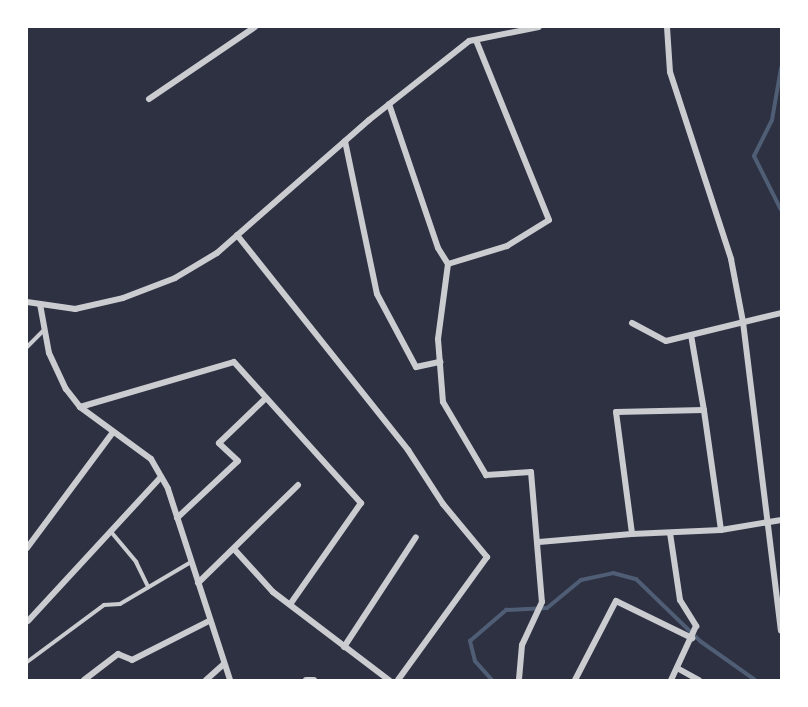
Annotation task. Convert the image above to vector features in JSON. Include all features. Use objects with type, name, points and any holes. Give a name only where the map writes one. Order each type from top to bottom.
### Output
[{"type":"street","points":[[149,99],[255,27]]},
{"type":"street","points":[[27,302],[75,309],[123,298],[175,278],[237,235],[389,104],[476,40],[539,27]]},
{"type":"street","points":[[667,27],[670,72],[731,260],[743,322],[781,632]]},
{"type":"street","points":[[448,264],[507,246],[549,220],[476,40]]},
{"type":"street","points":[[389,104],[438,248],[448,264],[440,302],[443,402],[486,475],[531,472],[542,602],[522,645],[519,680]]},
{"type":"street","points":[[345,141],[377,294],[416,368],[440,362]]},
{"type":"street","points":[[237,235],[408,450],[443,504],[487,557],[398,680]]},
{"type":"street","points":[[39,304],[58,371],[80,407],[151,459],[161,477],[177,518],[230,680]]},
{"type":"street","points":[[632,323],[666,341],[781,313]]},
{"type":"street","points":[[691,335],[721,530]]},
{"type":"street","points":[[80,407],[234,362],[361,502],[291,603]]},
{"type":"street","points":[[177,518],[238,461],[219,443],[266,398]]},
{"type":"street","points":[[632,534],[616,412],[704,410]]},
{"type":"street","points":[[27,548],[113,432]]},
{"type":"street","points":[[28,621],[112,533],[161,477]]},
{"type":"street","points":[[198,583],[298,485]]},
{"type":"street","points":[[538,542],[632,534],[721,530],[781,520]]},
{"type":"street","points":[[670,533],[680,600],[696,626],[671,680]]},
{"type":"street","points":[[344,647],[416,537]]},
{"type":"street","points":[[234,549],[273,592],[291,603],[344,647],[389,680]]},
{"type":"street","points":[[575,680],[616,601],[692,636]]},
{"type":"street","points":[[84,680],[118,654],[132,660],[209,621]]},
{"type":"street","points":[[206,680],[224,664]]},
{"type":"street","points":[[677,668],[699,680]]},
{"type":"street","points":[[306,680],[314,680]]},
{"type":"lane","points":[[27,347],[45,330]]},
{"type":"lane","points":[[112,533],[136,562],[148,587]]},
{"type":"lane","points":[[27,662],[104,605],[120,603],[191,562]]},
{"type":"waterway","points":[[781,68],[772,120],[754,156],[781,210]]},
{"type":"waterway","points":[[492,680],[475,661],[470,641],[506,610],[547,608],[581,580],[613,573],[636,579],[700,641],[755,680]]}]
